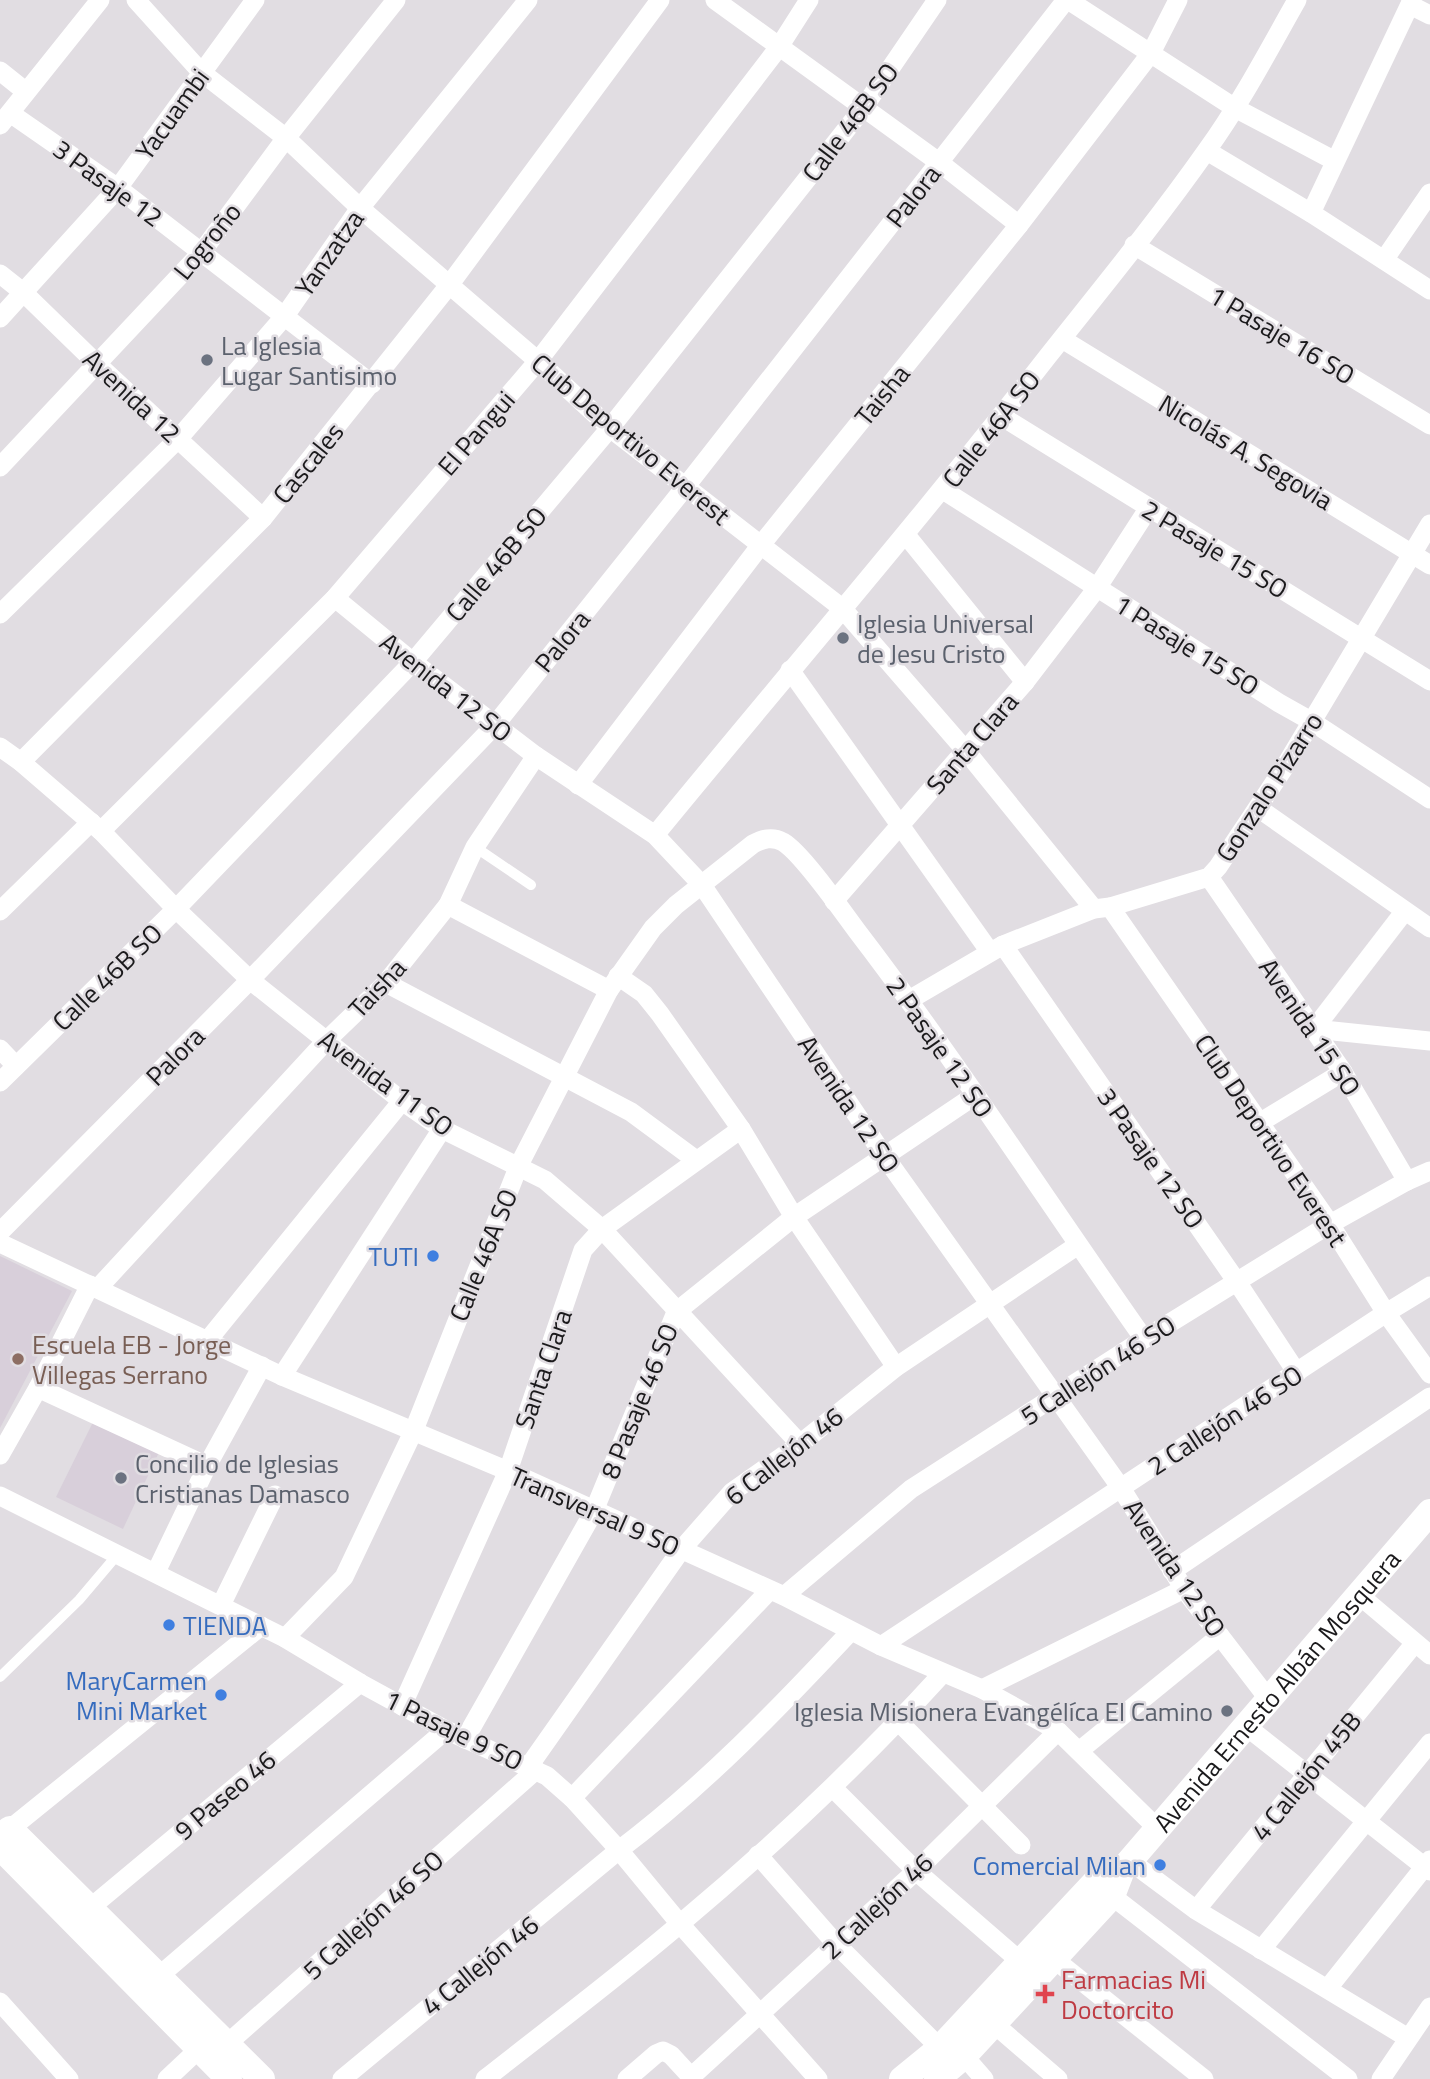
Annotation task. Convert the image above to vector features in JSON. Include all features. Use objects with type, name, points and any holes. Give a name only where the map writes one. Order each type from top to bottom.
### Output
[{"type":"street","points":[[5,119],[100,0]]},
{"type":"street","name":"Club Deportivo Everest","points":[[136,0],[201,72],[286,138],[360,208],[450,284],[610,428],[842,608],[1102,908],[1259,1123],[1430,1374]]},
{"type":"street","name":"Yacuambi","points":[[0,318],[118,188],[255,0]]},
{"type":"street","name":"Logroño","points":[[0,467],[201,253],[286,138],[396,0]]},
{"type":"street","name":"Yanzatza","points":[[0,614],[178,439],[284,317],[360,208],[528,0]]},
{"type":"street","name":"Cascales","points":[[21,762],[263,518],[450,284],[660,0]]},
{"type":"street","points":[[715,0],[940,163],[1019,225]]},
{"type":"street","name":"El Pangui","points":[[0,911],[96,826],[335,598],[538,362],[779,47],[809,0]]},
{"type":"street","name":"Calle 46B SO","points":[[0,1082],[176,909],[413,662],[610,428],[864,107],[937,0]]},
{"type":"street","points":[[1067,0],[1236,108],[1335,161]]},
{"type":"street","name":"Palora","points":[[0,1232],[250,980],[495,725],[1067,0]]},
{"type":"street","name":"Taisha","points":[[578,785],[760,546],[1019,225],[1151,53],[1178,0]]},
{"type":"street","name":"Calle 46A SO","points":[[655,835],[790,670],[943,490],[1207,151],[1236,108],[1297,0]]},
{"type":"street","points":[[1311,213],[1411,3],[1430,15]]},
{"type":"street","points":[[0,71],[25,91]]},
{"type":"street","name":"3 Pasaje 12","points":[[5,119],[118,188],[372,384]]},
{"type":"street","points":[[1207,151],[1311,213],[1430,290]]},
{"type":"street","points":[[1384,260],[1430,193]]},
{"type":"street","name":"1 Pasaje 16 SO","points":[[1134,245],[1430,425]]},
{"type":"street","name":"Avenida 12","points":[[0,274],[263,518]]},
{"type":"street","name":"Nicolás A. Segovia","points":[[1062,339],[1430,565]]},
{"type":"street","name":"2 Pasaje 15 SO","points":[[1001,416],[1430,681]]},
{"type":"street","name":"1 Pasaje 15 SO","points":[[943,490],[1311,721],[1430,799]]},
{"type":"street","name":"Santa Clara","points":[[834,901],[1025,682],[1097,588],[1148,509]]},
{"type":"street","name":"Gonzalo Pizarro","points":[[909,1000],[997,948],[1102,908],[1209,877],[1258,808],[1430,524]]},
{"type":"street","points":[[906,535],[1025,682]]},
{"type":"street","name":"Avenida 12 SO","points":[[335,598],[413,662],[536,756],[655,835],[702,885],[885,1157],[1121,1488],[1184,1589],[1270,1701]]},
{"type":"street","name":"3 Pasaje 12 SO","points":[[790,670],[900,827],[997,948],[1237,1282],[1297,1373]]},
{"type":"street","name":"Avenida 11 SO","points":[[0,747],[96,826],[176,909],[250,980],[326,1041],[442,1129],[545,1180],[602,1228],[676,1312],[800,1444]]},
{"type":"street","name":"Taisha","points":[[0,1455],[94,1286],[326,1041],[386,983],[448,905],[475,847],[536,756]]},
{"type":"street","points":[[1258,808],[1430,928]]},
{"type":"street","name":"2 Pasaje 12 SO","points":[[702,885],[763,839],[773,838],[793,849],[909,1000],[1144,1339]]},
{"type":"street","name":"Avenida 15 SO","points":[[1209,877],[1343,1072],[1407,1181]]},
{"type":"street","name":"Calle 46A SO","points":[[285,1637],[344,1577],[414,1430],[519,1166],[614,983],[653,928],[676,905],[702,885]]},
{"type":"street","points":[[448,905],[644,995],[741,1129],[794,1217],[897,1367]]},
{"type":"street","points":[[1314,1029],[1404,912]]},
{"type":"street","points":[[386,983],[631,1112],[696,1160]]},
{"type":"street","points":[[1314,1029],[1430,1041]]},
{"type":"street","points":[[0,1049],[16,1066]]},
{"type":"street","points":[[1259,1123],[1343,1072]]},
{"type":"street","name":"8 Pasaje 46 SO","points":[[465,1739],[594,1511],[676,1312],[794,1217],[974,1096]]},
{"type":"street","points":[[208,1340],[402,1101]]},
{"type":"street","points":[[282,1376],[442,1129]]},
{"type":"street","name":"Santa Clara","points":[[402,1706],[508,1471],[583,1250],[602,1228],[741,1129]]},
{"type":"street","name":"5 Callejón 46 SO","points":[[572,1798],[777,1593],[911,1489],[1144,1339],[1330,1224],[1430,1171]]},
{"type":"street","name":"Transversal 9 SO","points":[[0,1242],[282,1376],[508,1471],[777,1593],[850,1632],[982,1689],[1058,1731],[1158,1829]]},
{"type":"street","name":"6 Callejón 46","points":[[533,1768],[681,1550],[732,1492],[800,1444],[897,1367],[1078,1245]]},
{"type":"street","name":"2 Callejón 46 SO","points":[[881,1646],[1430,1286]]},
{"type":"street","points":[[156,1572],[207,1466],[261,1366]]},
{"type":"street","points":[[38,1388],[207,1466]]},
{"type":"street","points":[[1172,1571],[1430,1397]]},
{"type":"street","points":[[221,1605],[275,1495]]},
{"type":"street","name":"1 Pasaje 9 SO","points":[[3,1502],[156,1572],[285,1637],[446,1731],[547,1776],[572,1798],[619,1850],[680,1924],[818,2079]]},
{"type":"street","name":"Avenida Ernesto Albán Mosquera","points":[[902,2079],[952,2052],[994,2024],[1112,1896],[1126,1866],[1359,1595],[1428,1519]]},
{"type":"street","points":[[982,1689],[1184,1589]]},
{"type":"street","points":[[1359,1595],[1423,1649]]},
{"type":"street","points":[[3,1838],[261,1626]]},
{"type":"street","name":"4 Callejón 46","points":[[342,2079],[619,1850],[675,1807],[780,1707],[850,1632]]},
{"type":"street","points":[[1079,1751],[1220,1636]]},
{"type":"street","name":"4 Callejón 45B","points":[[1196,1910],[1307,1774],[1423,1649]]},
{"type":"street","points":[[485,2079],[680,1924],[833,1788],[943,1674]]},
{"type":"street","name":"9 Paseo 46","points":[[90,1908],[360,1683]]},
{"type":"street","points":[[899,1721],[1021,1845]]},
{"type":"street","points":[[1247,1727],[1366,1822],[1428,1866],[1328,1988]]},
{"type":"street","points":[[159,1976],[446,1731]]},
{"type":"street","name":"2 Callejón 46","points":[[692,2078],[916,1871],[1058,1731]]},
{"type":"street","points":[[1261,1950],[1430,1743]]},
{"type":"street","name":"5 Callejón 46 SO","points":[[167,2079],[212,2051],[533,1768]]},
{"type":"street","points":[[833,1788],[916,1871],[1020,1961]]},
{"type":"street","points":[[3,1838],[90,1908],[159,1976],[229,2079]]},
{"type":"street","points":[[3,1838],[212,2051],[262,2079]]},
{"type":"street","points":[[758,1855],[837,1945],[984,2079]]},
{"type":"street","points":[[1126,1866],[1408,2038]]},
{"type":"street","name":"Avenida Ernesto Albán Mosquera","points":[[937,2079],[952,2052],[1020,1961],[1096,1881],[1126,1866]]},
{"type":"street","points":[[1112,1896],[1348,2079]]},
{"type":"street","points":[[1054,1959],[1204,2079]]},
{"type":"street","points":[[0,2002],[69,2079]]},
{"type":"street","points":[[1404,2079],[1386,2071],[1430,2007]]},
{"type":"street","points":[[994,2024],[1058,2079]]},
{"type":"street","points":[[627,2079],[663,2051],[671,2055],[692,2078]]},
{"type":"lane","points":[[475,847],[531,886]]},
{"type":"lane","points":[[0,1677],[79,1600],[119,1554]]},
{"type":"shaded area","name":"Escuela EB - Jorge Villegas Serrano","points":[[0,1256],[72,1291],[0,1428]]},
{"type":"shaded area","points":[[94,1420],[160,1450],[123,1529],[56,1497]]},
{"type":"place","name":"La Iglesia Lugar Santisimo","points":[[207,360]]},
{"type":"place","name":"Iglesia Universal de Jesu Cristo","points":[[843,638]]},
{"type":"place","name":"TUTI","points":[[433,1256]]},
{"type":"place","name":"Escuela EB - Jorge Villegas Serrano","points":[[18,1359]]},
{"type":"place","name":"Concilio de Iglesias Cristianas Damasco","points":[[121,1478]]},
{"type":"place","name":"TIENDA","points":[[169,1625]]},
{"type":"place","name":"MaryCarmen Mini Market","points":[[221,1695]]},
{"type":"place","name":"Iglesia Misionera Evangélíca El Camino","points":[[1227,1711]]},
{"type":"place","name":"Comercial Milan","points":[[1160,1865]]},
{"type":"place","name":"Farmacias Mi Doctorcito","points":[[1045,1994]]}]
